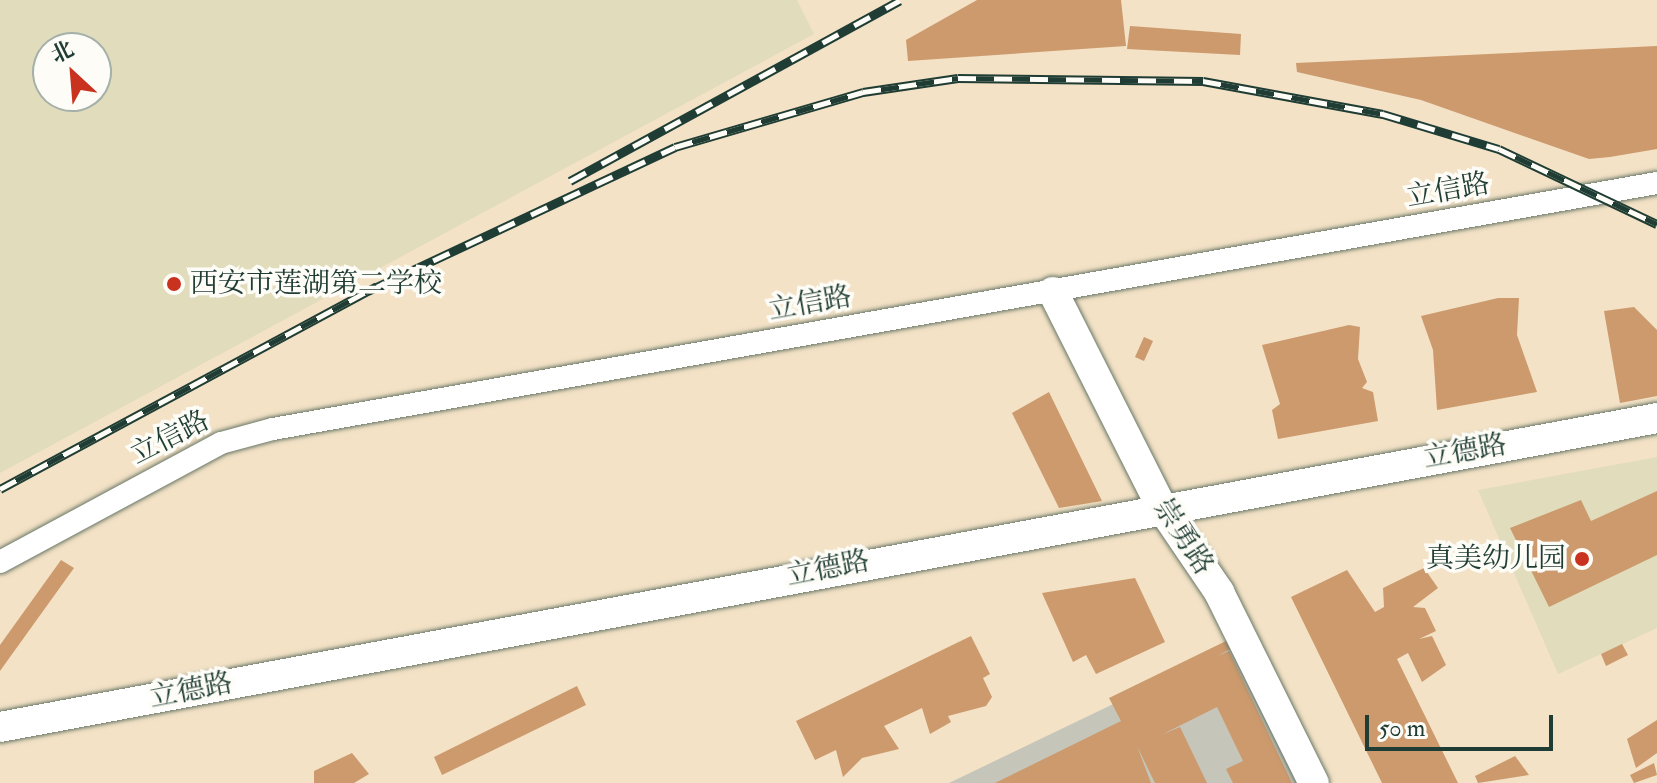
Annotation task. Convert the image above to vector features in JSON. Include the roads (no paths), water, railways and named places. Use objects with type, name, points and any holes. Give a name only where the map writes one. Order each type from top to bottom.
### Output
[{"type":"street","name":"立信路","points":[[0,562],[221,443],[273,429],[1657,183]]},
{"type":"street","name":"崇勇路","points":[[1053,292],[1162,508],[1219,592],[1314,783]]},
{"type":"street","name":"立德路","points":[[0,727],[1657,418]]},
{"type":"railway","points":[[570,181],[900,0]]},
{"type":"railway","points":[[368,291],[675,147],[863,92],[958,78],[1203,81],[1383,114],[1499,149],[1657,224]]},
{"type":"railway","points":[[0,489],[377,286]]},
{"type":"place","name":"西安市莲湖第二学校","points":[[174,284]]},
{"type":"place","name":"真美幼儿园","points":[[1582,559]]}]
